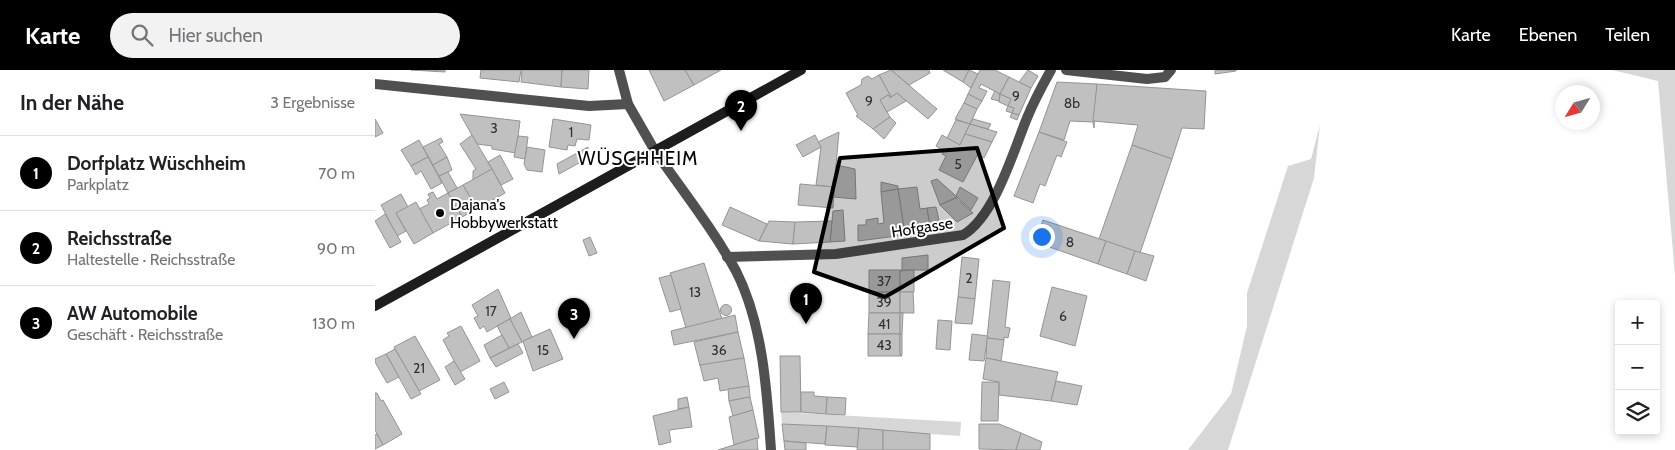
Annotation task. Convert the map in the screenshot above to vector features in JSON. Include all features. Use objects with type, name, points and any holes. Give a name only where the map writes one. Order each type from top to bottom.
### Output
[{"type":"main road","points":[[375,306],[801,70]]},
{"type":"street","points":[[619,70],[628,104],[655,151],[727,257],[744,290],[763,367],[771,450]]},
{"type":"street","name":"Hofgasse","points":[[727,257],[836,254],[963,235],[969,232],[987,211],[1038,92],[1051,70]]},
{"type":"street","points":[[1066,70],[1147,79],[1165,77],[1171,70]]},
{"type":"street","points":[[375,84],[589,106],[628,104]]},
{"type":"highlighted area","points":[[977,148],[1004,228],[885,297],[814,272],[840,158]]},
{"type":"shaded area","points":[[1612,70],[1675,70],[1675,275],[1658,81]]},
{"type":"shaded area","points":[[1320,125],[1314,178],[1228,450],[1188,450],[1231,394],[1247,326],[1247,293],[1288,166],[1311,159]]},
{"type":"shaded area","points":[[781,412],[961,422],[960,436],[782,424]]},
{"type":"building","points":[[411,70],[445,70],[445,72]]},
{"type":"building","points":[[481,70],[521,70],[519,82],[480,78]]},
{"type":"building","points":[[522,70],[562,70],[561,87],[521,82]]},
{"type":"building","points":[[562,70],[589,70],[588,89],[561,87]]},
{"type":"building","points":[[649,70],[685,70],[694,85],[664,101]]},
{"type":"building","points":[[685,70],[721,70],[694,85]]},
{"type":"building","points":[[891,70],[929,70],[930,73],[909,85]]},
{"type":"building","points":[[891,70],[937,109],[928,119],[897,93],[891,97],[879,75]]},
{"type":"building","points":[[943,70],[969,70],[963,82]]},
{"type":"building","points":[[969,70],[978,74],[971,88],[963,82]]},
{"type":"building","points":[[980,70],[995,70],[1009,77],[1000,94],[981,84],[979,88],[987,91],[982,101],[968,94]]},
{"type":"building","points":[[1028,70],[1038,76],[1031,88],[1019,82]]},
{"type":"building","points":[[1215,70],[1236,70],[1236,71],[1215,74]]},
{"type":"building","points":[[879,75],[891,97],[888,95],[880,100],[890,117],[873,129],[856,116],[858,115],[846,93],[861,85],[862,79],[868,76],[872,79]]},
{"type":"building","points":[[1009,77],[1031,88],[1019,115],[1012,113],[1014,108],[1008,106],[1011,99],[1000,94]]},
{"type":"building","points":[[1057,82],[1097,84],[1094,128],[1093,122],[1070,121],[1064,140],[1039,132]]},
{"type":"building","points":[[1097,84],[1206,91],[1204,129],[1182,128],[1172,159],[1132,145],[1138,125],[1093,121]]},
{"type":"building","points":[[995,91],[1000,94],[999,101],[991,99]]},
{"type":"building","points":[[897,93],[906,101],[887,112],[880,100],[888,95],[890,98]]},
{"type":"building","points":[[968,94],[982,101],[977,109],[964,103]]},
{"type":"building","points":[[1000,94],[1011,99],[1008,106],[999,102]]},
{"type":"building","points":[[964,103],[977,109],[970,124],[955,119]]},
{"type":"building","points":[[1008,106],[1014,108],[1012,113],[1006,111]]},
{"type":"building","points":[[1012,113],[1019,115],[1017,120],[1010,117]]},
{"type":"building","points":[[460,114],[520,121],[516,153],[477,144]]},
{"type":"building","points":[[890,117],[896,123],[884,139],[873,129]]},
{"type":"building","points":[[375,119],[383,133],[375,137]]},
{"type":"building","points":[[553,119],[591,125],[589,140],[577,139],[575,146],[568,145],[567,150],[549,147]]},
{"type":"building","points":[[973,119],[991,124],[988,129],[970,124]]},
{"type":"building","points":[[956,120],[970,124],[960,145],[947,138]]},
{"type":"building","points":[[970,124],[997,132],[992,142],[965,134]]},
{"type":"building","points":[[839,132],[834,187],[816,185],[821,147],[818,142]]},
{"type":"building","points":[[1039,132],[1067,142],[1061,157],[1057,155],[1045,186],[1040,184],[1033,203],[1014,196]]},
{"type":"building","points":[[965,134],[992,142],[984,158],[978,154],[963,182],[939,170],[946,156],[942,154],[944,151],[936,146],[942,135],[960,145]]},
{"type":"building","points":[[472,135],[492,169],[473,180],[473,171],[476,169],[460,144]]},
{"type":"building","points":[[815,135],[821,147],[803,157],[796,145]]},
{"type":"building","points":[[518,136],[528,137],[525,159],[514,157]]},
{"type":"building","points":[[441,138],[443,142],[439,144],[447,157],[433,165],[423,147]]},
{"type":"building","points":[[419,140],[428,157],[411,166],[401,150]]},
{"type":"building","points":[[1132,145],[1172,159],[1140,253],[1099,239]]},
{"type":"building","points":[[527,147],[545,150],[542,172],[527,170],[524,164]]},
{"type":"building","points":[[588,147],[588,158],[559,174],[557,164]]},
{"type":"building","points":[[500,155],[513,179],[501,185],[488,162]]},
{"type":"building","points":[[428,157],[442,183],[431,189],[421,171],[416,175],[411,166]]},
{"type":"building","points":[[447,157],[452,170],[439,176],[433,165]]},
{"type":"building","points":[[836,165],[855,169],[856,199],[834,197]]},
{"type":"building","points":[[492,169],[505,193],[477,209],[463,185]]},
{"type":"building","points":[[448,172],[457,188],[448,193],[439,176]]},
{"type":"building","points":[[937,179],[957,197],[940,205],[931,181]]},
{"type":"building","points":[[881,182],[898,186],[898,189],[881,192]]},
{"type":"building","points":[[800,184],[834,187],[833,208],[798,205]]},
{"type":"building","points":[[463,185],[477,209],[462,217],[448,193]]},
{"type":"building","points":[[917,187],[920,209],[927,208],[931,231],[905,235],[898,189]]},
{"type":"building","points":[[960,187],[978,198],[971,210],[956,196]]},
{"type":"building","points":[[898,189],[905,235],[858,241],[858,225],[866,225],[866,220],[878,218],[878,224],[884,223],[881,192]]},
{"type":"building","points":[[433,192],[437,199],[448,193],[462,217],[433,233],[419,209],[429,204],[427,200],[430,198],[428,194]]},
{"type":"building","points":[[401,194],[408,207],[396,213],[406,231],[397,236],[381,205]]},
{"type":"building","points":[[956,198],[973,213],[957,222],[940,205]]},
{"type":"building","points":[[416,202],[433,233],[414,244],[396,213]]},
{"type":"building","points":[[730,207],[767,224],[759,241],[722,225]]},
{"type":"building","points":[[936,207],[941,229],[931,231],[927,208]]},
{"type":"building","points":[[843,210],[845,241],[830,242],[833,211]]},
{"type":"building","points":[[385,214],[401,242],[390,248],[375,221]]},
{"type":"building","points":[[1043,220],[1106,241],[1098,264],[1035,242]]},
{"type":"building","points":[[769,221],[795,222],[793,244],[759,241]]},
{"type":"building","points":[[832,221],[830,242],[793,244],[795,222]]},
{"type":"building","points":[[590,237],[597,253],[589,256],[583,240]]},
{"type":"building","points":[[1106,241],[1135,251],[1127,274],[1098,264]]},
{"type":"building","points":[[1135,251],[1154,256],[1146,281],[1127,274]]},
{"type":"building","points":[[928,255],[928,270],[902,270],[902,258]]},
{"type":"building","points":[[962,257],[979,259],[975,299],[958,297]]},
{"type":"building","points":[[704,263],[722,319],[686,328],[670,273]]},
{"type":"building","points":[[869,270],[903,270],[900,271],[900,292],[869,292]]},
{"type":"building","points":[[914,270],[914,292],[900,292],[900,271]]},
{"type":"building","points":[[671,275],[681,309],[670,312],[659,278]]},
{"type":"building","points":[[993,280],[1010,282],[1005,327],[1010,328],[1008,338],[1004,337],[1004,340],[987,338]]},
{"type":"building","points":[[1052,287],[1087,296],[1075,346],[1040,336]]},
{"type":"building","points":[[498,289],[511,318],[487,332],[484,326],[480,329],[474,318],[478,316],[472,305]]},
{"type":"building","points":[[869,292],[900,292],[900,313],[869,313]]},
{"type":"building","points":[[900,292],[913,292],[914,313],[900,313]]},
{"type":"building","points":[[958,297],[975,299],[972,324],[955,323]]},
{"type":"building","points":[[726,304],[732,310],[726,316],[720,310]]},
{"type":"building","points":[[521,312],[532,337],[522,342],[510,319]]},
{"type":"building","points":[[869,313],[900,313],[900,334],[868,334]]},
{"type":"building","points":[[900,313],[903,313],[902,335],[900,334]]},
{"type":"building","points":[[735,315],[738,332],[674,345],[671,331]]},
{"type":"building","points":[[510,319],[522,342],[509,348],[497,326]]},
{"type":"building","points":[[938,320],[952,321],[950,350],[936,349]]},
{"type":"building","points":[[461,326],[480,361],[460,372],[443,340],[449,336],[447,333]]},
{"type":"building","points":[[550,329],[563,359],[533,371],[523,341]]},
{"type":"building","points":[[738,332],[744,358],[700,366],[694,342]]},
{"type":"building","points":[[868,334],[900,334],[900,355],[902,356],[868,356]]},
{"type":"building","points":[[900,334],[902,335],[902,355],[900,355]]},
{"type":"building","points":[[972,334],[988,336],[984,361],[969,360]]},
{"type":"building","points":[[502,335],[509,348],[490,358],[484,345]]},
{"type":"building","points":[[415,336],[440,380],[419,391],[394,347]]},
{"type":"building","points":[[987,338],[1004,340],[1001,361],[986,358]]},
{"type":"building","points":[[518,344],[523,353],[496,367],[490,358]]},
{"type":"building","points":[[395,349],[421,394],[411,399],[386,354]]},
{"type":"building","points":[[386,354],[399,377],[387,383],[375,362],[375,359]]},
{"type":"building","points":[[780,356],[800,356],[801,412],[781,412]]},
{"type":"building","points":[[744,358],[749,386],[720,391],[718,378],[704,381],[700,365]]},
{"type":"building","points":[[986,358],[1058,372],[1051,401],[999,395],[999,382],[983,379]]},
{"type":"building","points":[[454,361],[465,379],[455,385],[445,367]]},
{"type":"building","points":[[1056,381],[1082,386],[1077,405],[1051,401]]},
{"type":"building","points":[[504,382],[509,392],[495,399],[490,389]]},
{"type":"building","points":[[982,382],[999,382],[998,421],[981,421]]},
{"type":"building","points":[[749,386],[750,397],[729,401],[728,389]]},
{"type":"building","points":[[801,392],[814,392],[814,396],[827,397],[826,414],[801,412]]},
{"type":"building","points":[[375,393],[377,393],[381,401],[383,400],[402,434],[383,445],[375,430]]},
{"type":"building","points":[[687,397],[689,407],[678,409],[678,399]]},
{"type":"building","points":[[750,397],[753,410],[733,416],[729,401]]},
{"type":"building","points":[[827,397],[846,398],[845,415],[826,414]]},
{"type":"building","points":[[689,407],[692,427],[669,430],[671,442],[659,445],[653,416]]},
{"type":"building","points":[[753,410],[759,438],[734,445],[729,417]]},
{"type":"building","points":[[782,424],[827,426],[825,444],[784,441]]},
{"type":"building","points":[[979,424],[999,424],[1021,433],[1016,450],[979,449]]},
{"type":"building","points":[[827,426],[859,428],[858,447],[825,445]]},
{"type":"building","points":[[859,428],[883,430],[883,450],[857,450]]},
{"type":"building","points":[[883,430],[930,434],[930,450],[883,450]]},
{"type":"building","points":[[1021,433],[1042,442],[1040,450],[1016,450]]},
{"type":"building","points":[[377,434],[383,445],[375,449],[375,435]]},
{"type":"building","points":[[757,438],[758,450],[718,450],[743,442]]},
{"type":"building","points":[[784,441],[806,443],[806,450],[785,450]]},
{"type":"place","name":"Reichsstraße","points":[[741,131]]},
{"type":"place","name":"Dajana's Hobbywerkstatt","points":[[440,213]]},
{"type":"place","name":"Dorfplatz Wüschheim","points":[[806,324]]},
{"type":"place","name":"AW Automobile","points":[[574,339]]},
{"type":"district","name":"WÜSCHHEIM","points":[[638,158]]}]
